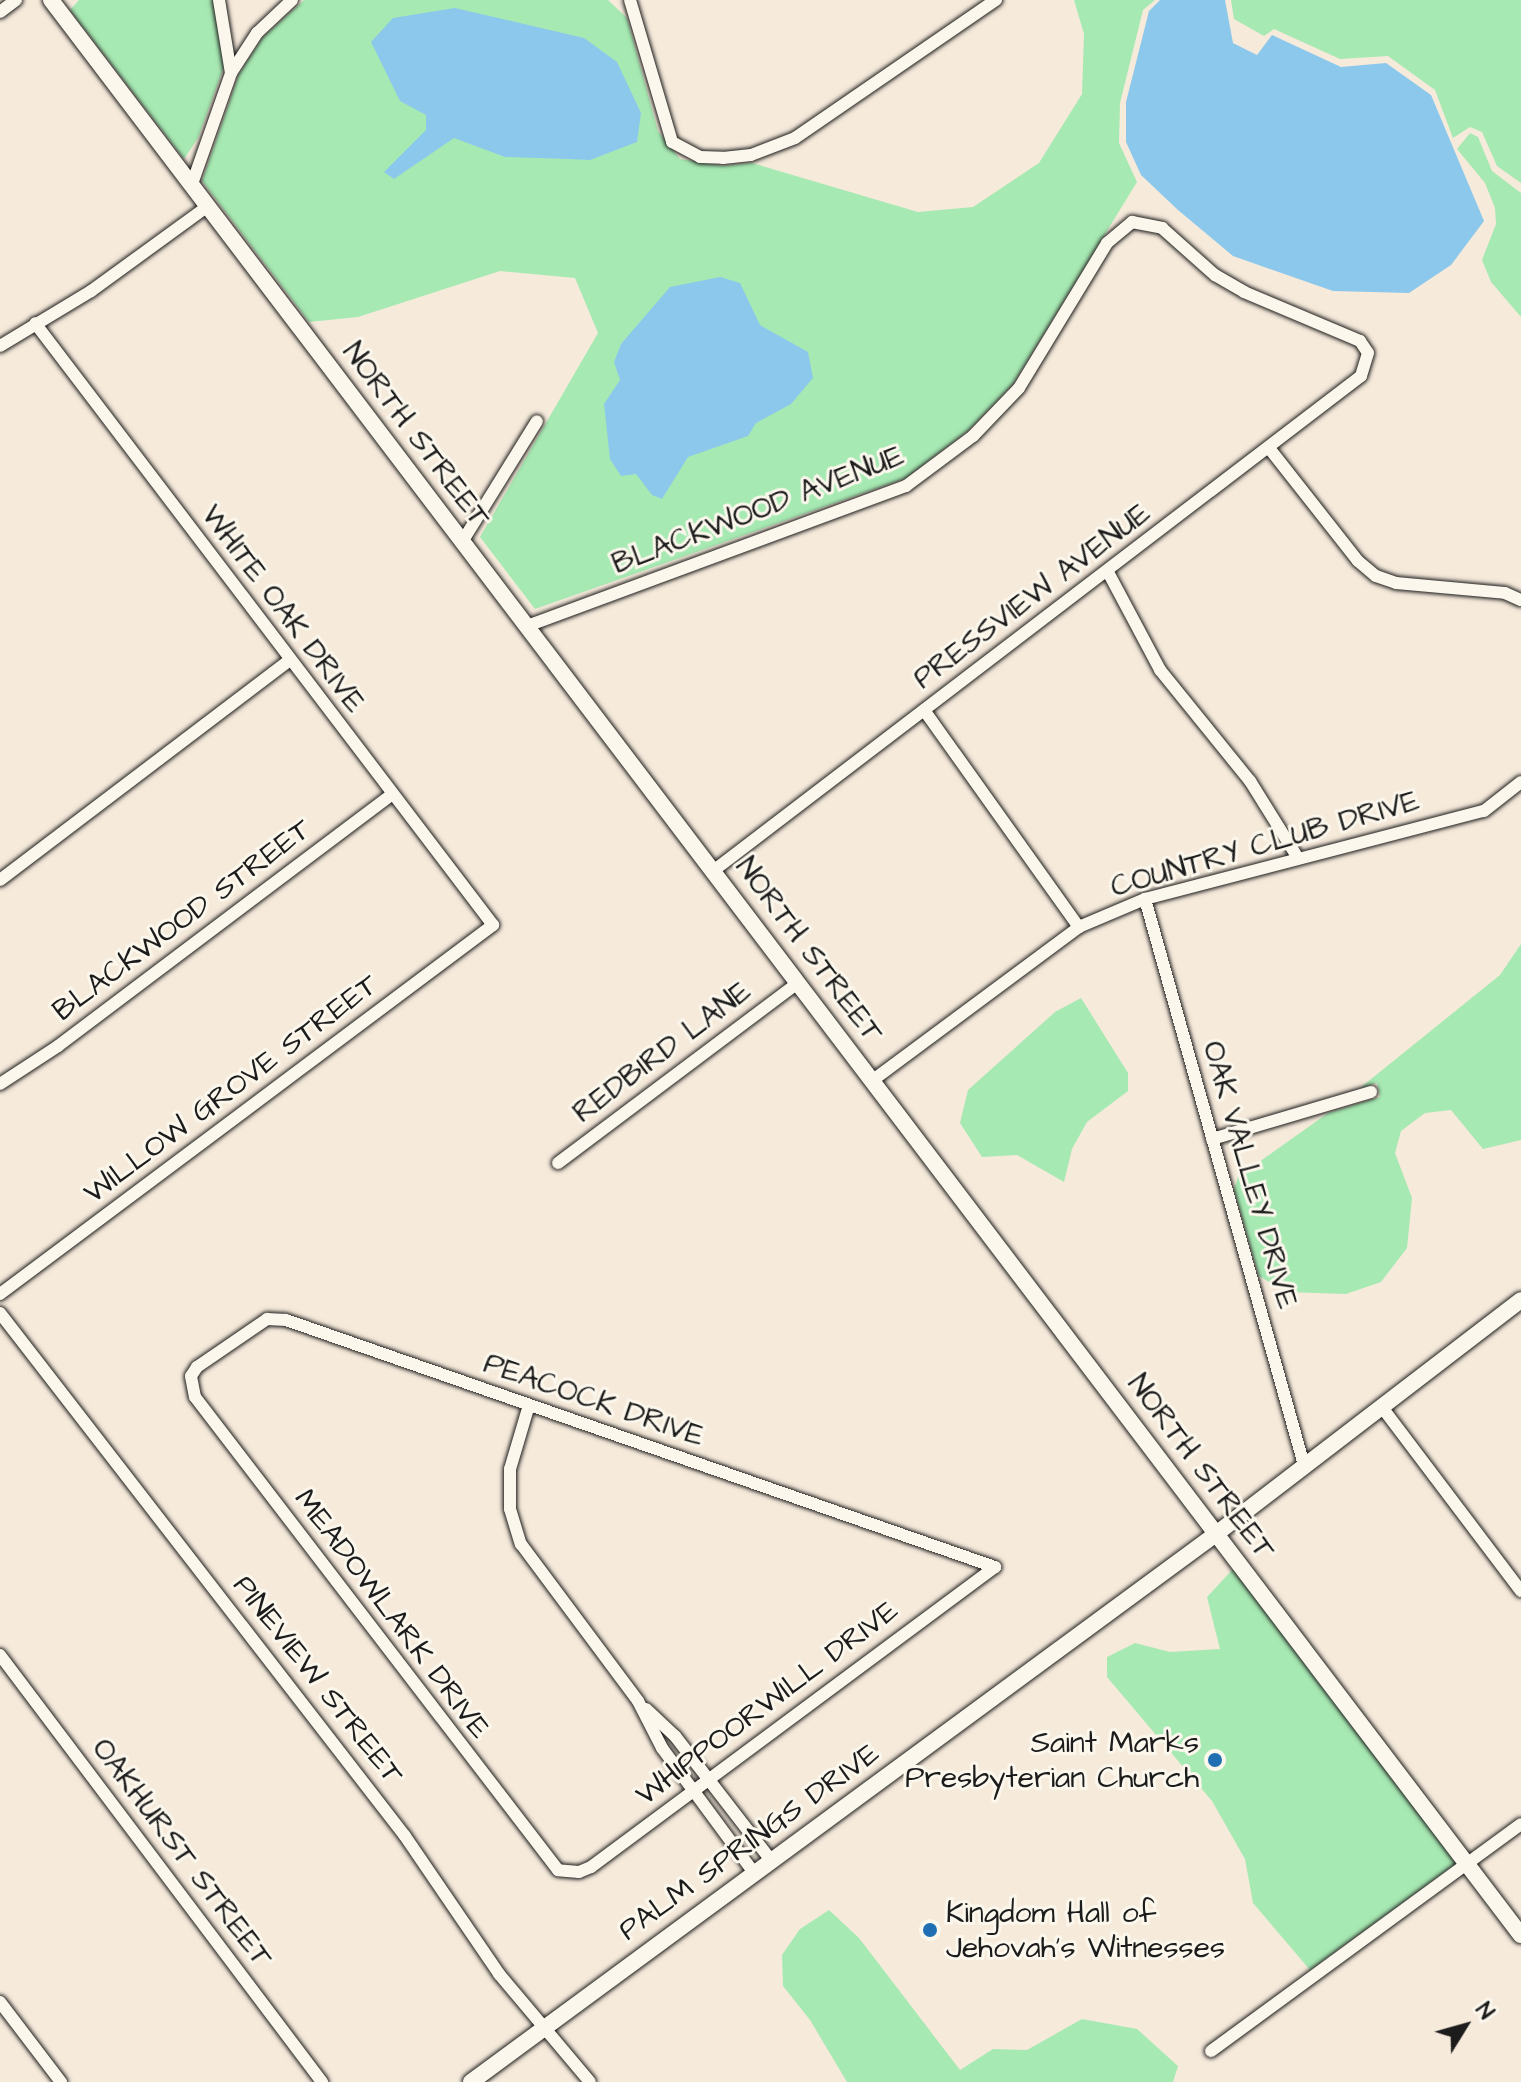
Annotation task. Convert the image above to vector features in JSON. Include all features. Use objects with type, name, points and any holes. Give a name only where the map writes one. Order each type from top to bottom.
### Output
[{"type":"street","points":[[0,12],[16,0]]},
{"type":"street","name":"NORTH STREET","points":[[51,0],[1521,1935]]},
{"type":"street","points":[[219,0],[231,73]]},
{"type":"street","points":[[192,184],[231,73],[257,33],[292,0]]},
{"type":"street","points":[[630,0],[666,128],[683,151],[711,158],[751,155],[795,138],[996,0]]},
{"type":"street","points":[[0,346],[91,291],[208,206]]},
{"type":"street","name":"PRESSVIEW AVENUE","points":[[713,871],[1361,376],[1368,353],[1348,333],[1244,292],[1215,275],[1162,228],[1132,222]]},
{"type":"street","name":"BLACKWOOD AVENUE","points":[[527,626],[906,486],[973,436],[1019,388],[1107,243],[1132,222]]},
{"type":"street","name":"WHITE OAK DRIVE","points":[[35,323],[289,661],[493,925]]},
{"type":"street","points":[[462,542],[537,421]]},
{"type":"street","points":[[1269,448],[1358,561],[1376,576],[1396,583],[1505,593],[1521,600]]},
{"type":"street","points":[[1108,572],[1160,670],[1250,781],[1298,858]]},
{"type":"street","points":[[0,880],[289,661]]},
{"type":"street","points":[[924,710],[1079,927]]},
{"type":"street","name":"COUNTRY CLUB DRIVE","points":[[873,1080],[1079,927],[1145,899],[1484,811],[1521,782]]},
{"type":"street","name":"BLACKWOOD STREET","points":[[0,1084],[58,1046],[392,794]]},
{"type":"street","name":"OAK VALLEY DRIVE","points":[[1145,899],[1304,1465]]},
{"type":"street","name":"WILLOW GROVE STREET","points":[[0,1294],[493,925]]},
{"type":"street","name":"REDBIRD LANE","points":[[558,1163],[798,983]]},
{"type":"street","points":[[1212,1139],[1371,1092]]},
{"type":"street","name":"PALM SPRINGS DRIVE","points":[[471,2082],[1216,1534],[1521,1300]]},
{"type":"street","name":"PINEVIEW STREET","points":[[0,1313],[405,1836],[499,1974],[547,2025],[590,2082]]},
{"type":"street","name":"PEACOCK DRIVE","points":[[191,1376],[225,1343],[267,1319],[286,1320],[995,1567]]},
{"type":"street","name":"MEADOWLARK DRIVE","points":[[191,1376],[204,1410],[547,1861],[567,1872]]},
{"type":"street","points":[[529,1405],[510,1469],[510,1509],[521,1544],[638,1701],[662,1748],[754,1873]]},
{"type":"street","points":[[1381,1406],[1521,1591]]},
{"type":"street","name":"WHIPPOORWILL DRIVE","points":[[567,1872],[591,1867],[995,1567]]},
{"type":"street","name":"OAKHURST STREET","points":[[0,1655],[322,2082]]},
{"type":"street","points":[[638,1701],[675,1736],[771,1860]]},
{"type":"street","points":[[1211,2051],[1521,1824]]},
{"type":"street","points":[[0,2002],[61,2082]]},
{"type":"green space","points":[[79,0],[214,0],[225,64],[198,138],[184,159],[70,10]]},
{"type":"green space","points":[[304,0],[608,0],[627,18],[658,131],[680,159],[722,166],[752,163],[918,212],[973,207],[1039,163],[1082,94],[1084,34],[1074,0],[1155,0],[1143,10],[1120,103],[1119,143],[1137,182],[1013,384],[970,429],[906,478],[535,609],[480,537],[598,333],[575,278],[500,271],[358,317],[309,322],[202,181],[239,74],[263,37]]},
{"type":"green space","points":[[1231,0],[1521,0],[1521,183],[1497,166],[1482,132],[1470,127],[1453,138],[1435,90],[1388,56],[1340,59],[1274,29],[1264,36],[1234,19]]},
{"type":"green space","points":[[1470,133],[1478,137],[1492,171],[1521,193],[1521,317],[1491,282],[1482,260],[1496,224],[1495,208],[1485,183],[1457,149]]},
{"type":"green space","points":[[1521,944],[1521,1140],[1483,1149],[1451,1110],[1425,1113],[1401,1131],[1395,1153],[1412,1198],[1407,1248],[1381,1282],[1346,1294],[1286,1292],[1259,1276],[1234,1189],[1238,1177],[1328,1113],[1380,1097],[1377,1083],[1360,1088],[1500,975]]},
{"type":"green space","points":[[1081,998],[1128,1073],[1128,1091],[1087,1122],[1072,1149],[1064,1182],[1017,1155],[982,1157],[960,1123],[968,1090],[1055,1012]]},
{"type":"green space","points":[[1233,1569],[1457,1863],[1310,1970],[1253,1903],[1245,1859],[1212,1801],[1107,1677],[1107,1657],[1135,1643],[1170,1652],[1220,1649],[1207,1597]]},
{"type":"green space","points":[[829,1910],[859,1938],[960,2070],[993,2049],[1027,2050],[1082,2019],[1137,2029],[1178,2066],[1173,2082],[847,2082],[810,2020],[783,1986],[782,1955],[800,1929]]},
{"type":"water","points":[[1160,0],[1225,0],[1233,43],[1257,55],[1272,35],[1341,67],[1386,63],[1431,95],[1484,221],[1451,265],[1409,293],[1333,291],[1233,256],[1178,210],[1141,175],[1126,142],[1126,102],[1149,11]]},
{"type":"water","points":[[455,8],[584,38],[617,62],[641,113],[637,142],[590,160],[505,157],[454,138],[394,179],[384,172],[426,130],[426,115],[400,101],[371,42],[393,18]]},
{"type":"water","points":[[720,277],[740,283],[760,325],[808,352],[813,378],[791,404],[756,423],[748,436],[688,457],[662,499],[652,495],[636,474],[621,476],[610,459],[604,404],[620,380],[614,362],[621,344],[670,287]]},
{"type":"place","name":"Saint Marks Presbyterian Church","points":[[1215,1760]]},
{"type":"place","name":"Kingdom Hall of Jehovah's Witnesses","points":[[930,1930]]}]
